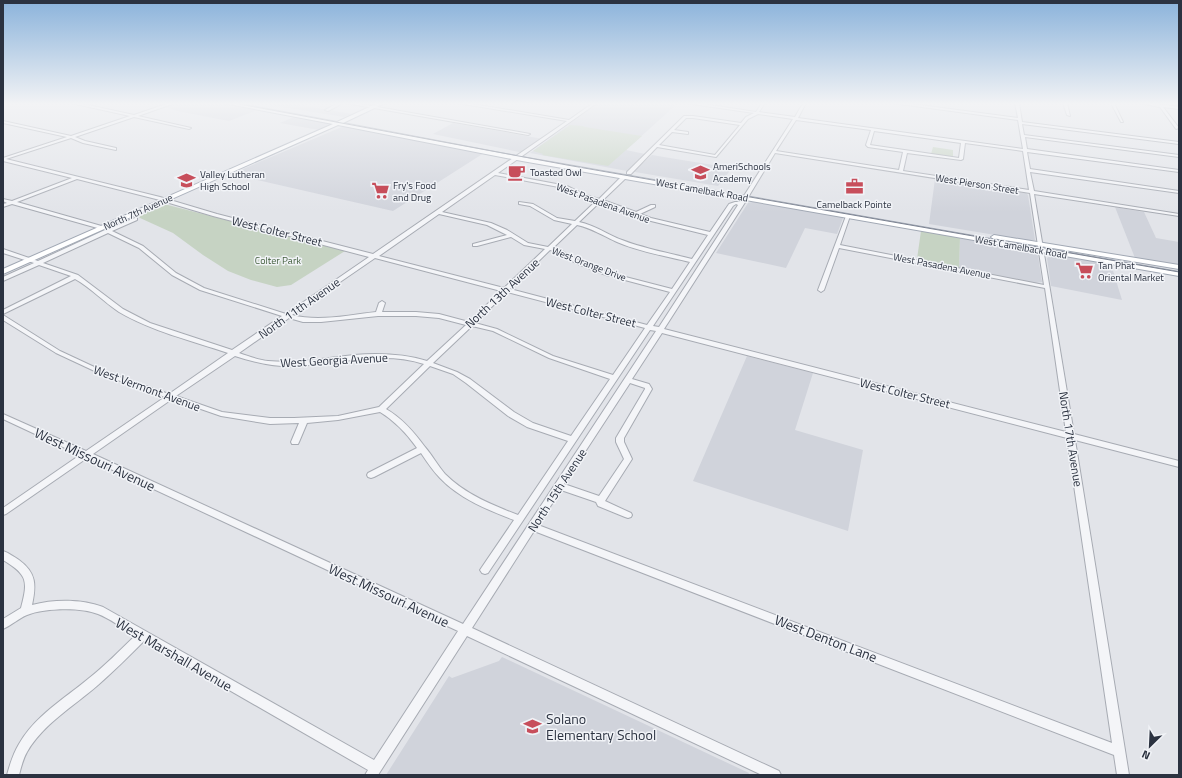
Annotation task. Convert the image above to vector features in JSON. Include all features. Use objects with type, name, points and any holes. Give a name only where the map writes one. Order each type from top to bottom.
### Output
[{"type":"main road","name":"North 7th Avenue","points":[[3,272],[105,230],[164,201],[302,139]]},
{"type":"main road","name":"West Camelback Road","points":[[421,139],[517,158],[627,175]]},
{"type":"main road","name":"West Camelback Road","points":[[450,139],[745,198],[1041,248],[1179,267]]},
{"type":"main road","name":"West Camelback Road","points":[[745,198],[1041,248],[1179,274]]},
{"type":"street","points":[[3,160],[65,139]]},
{"type":"street","points":[[78,139],[115,149]]},
{"type":"street","name":"North 11th Avenue","points":[[3,512],[544,139]]},
{"type":"street","name":"North 13th Avenue","points":[[381,409],[663,139]]},
{"type":"street","points":[[656,146],[716,156],[730,139]]},
{"type":"street","name":"North 15th Avenue","points":[[374,772],[560,486],[782,139]]},
{"type":"street","points":[[870,139],[869,146],[959,160],[961,159],[963,142]]},
{"type":"street","points":[[944,139],[1179,171]]},
{"type":"street","name":"North 17th Avenue","points":[[1023,139],[1048,286],[1123,775]]},
{"type":"street","points":[[1048,139],[1179,156]]},
{"type":"street","points":[[1159,139],[1179,142]]},
{"type":"street","name":"West Pierson Street","points":[[774,152],[1179,215]]},
{"type":"street","points":[[901,172],[905,152]]},
{"type":"street","name":"West Colter Street","points":[[3,160],[1179,464]]},
{"type":"street","points":[[1028,170],[1179,192]]},
{"type":"street","name":"West Pasadena Avenue","points":[[494,173],[565,187],[581,195],[600,200],[663,224],[712,234]]},
{"type":"street","points":[[3,206],[77,178]]},
{"type":"street","name":"North 15th Avenue","points":[[485,570],[731,205],[745,198]]},
{"type":"street","points":[[3,200],[105,230],[140,247],[174,274],[202,289],[287,316],[303,320],[321,320],[378,314],[416,314],[439,316],[495,330],[569,363],[615,378]]},
{"type":"street","points":[[520,203],[531,205],[556,219],[586,225],[618,241],[694,261]]},
{"type":"street","points":[[635,214],[653,206]]},
{"type":"street","name":"West Orange Drive","points":[[437,212],[485,223],[526,244],[556,250],[580,263],[619,278],[674,291]]},
{"type":"street","points":[[821,290],[848,216]]},
{"type":"street","name":"North 7th Avenue","points":[[3,278],[40,262],[105,230],[135,219]]},
{"type":"street","points":[[720,222],[729,223]]},
{"type":"street","points":[[475,245],[511,235]]},
{"type":"street","name":"West Pasadena Avenue","points":[[837,246],[1048,286]]},
{"type":"street","name":"West Georgia Avenue","points":[[3,251],[40,262],[76,276],[121,310],[139,320],[163,330],[254,360],[278,364],[313,363],[355,357],[376,356],[409,358],[428,363],[456,374],[468,381],[511,414],[530,424],[573,440]]},
{"type":"street","points":[[3,312],[76,276]]},
{"type":"street","points":[[378,314],[382,303]]},
{"type":"street","name":"West Vermont Avenue","points":[[3,317],[58,352],[103,373],[221,414],[270,420],[304,421],[338,418],[381,409]]},
{"type":"street","points":[[600,500],[603,498],[628,459],[620,442],[620,438],[649,389],[647,386],[628,380]]},
{"type":"street","points":[[381,409],[406,428],[423,449],[435,468],[452,484],[490,507],[520,519]]},
{"type":"street","name":"West Missouri Avenue","points":[[3,416],[775,775]]},
{"type":"street","points":[[295,442],[304,421]]},
{"type":"street","points":[[371,475],[423,449]]},
{"type":"street","points":[[560,486],[600,500],[601,504],[605,507],[628,515]]},
{"type":"street","name":"West Denton Lane","points":[[533,527],[1119,751]]},
{"type":"street","points":[[3,555],[20,565],[28,573],[30,593],[25,611],[3,624]]},
{"type":"street","name":"West Marshall Avenue","points":[[25,611],[59,606],[79,605],[100,610],[374,772]]},
{"type":"street","points":[[13,774],[22,750],[32,734],[46,719],[87,688],[142,636]]},
{"type":"shaded area","points":[[313,139],[413,139],[484,153],[393,211],[231,174]]},
{"type":"shaded area","points":[[458,139],[543,139],[522,152]]},
{"type":"shaded area","points":[[549,139],[638,139],[626,150],[645,154],[627,171],[530,153]]},
{"type":"shaded area","points":[[652,155],[732,168],[718,186],[634,171]]},
{"type":"shaded area","points":[[935,179],[1026,193],[1028,195],[1035,240],[1025,240],[929,224]]},
{"type":"shaded area","points":[[756,201],[841,216],[843,218],[837,234],[805,228],[786,268],[716,253],[748,203]]},
{"type":"shaded area","points":[[1115,207],[1144,212],[1156,238],[1179,242],[1179,266],[1135,258]]},
{"type":"shaded area","points":[[960,238],[1035,253],[1038,256],[1042,282],[1035,283],[959,268]]},
{"type":"shaded area","points":[[1053,255],[1111,264],[1122,300],[1051,286],[1047,258]]},
{"type":"shaded area","points":[[747,356],[813,373],[795,430],[863,450],[848,531],[693,481]]},
{"type":"shaded area","name":"Solano Elementary School","points":[[502,657],[749,773],[748,775],[386,775],[449,676],[452,678],[499,661]]},
{"type":"green space","points":[[550,139],[638,139],[608,166],[542,155],[543,154],[533,151]]},
{"type":"green space","points":[[933,147],[953,150],[953,157],[931,154]]},
{"type":"green space","name":"Colter Park","points":[[161,205],[168,205],[345,251],[291,285],[277,287],[251,280],[228,271],[173,233],[138,216]]},
{"type":"green space","points":[[921,231],[960,238],[959,268],[917,259]]},
{"type":"tram line","points":[[429,139],[567,165],[1179,272]]},
{"type":"place","name":"Toasted Owl","points":[[517,172]]},
{"type":"place","name":"AmeriSchools Academy","points":[[700,172]]},
{"type":"place","name":"Valley Lutheran High School","points":[[187,180]]},
{"type":"place","name":"Camelback Pointe","points":[[854,187]]},
{"type":"place","name":"Fry's Food and Drug","points":[[380,191]]},
{"type":"place","name":"Tan Phat Oriental Market","points":[[1085,271]]},
{"type":"place","name":"Solano Elementary School","points":[[533,726]]}]
